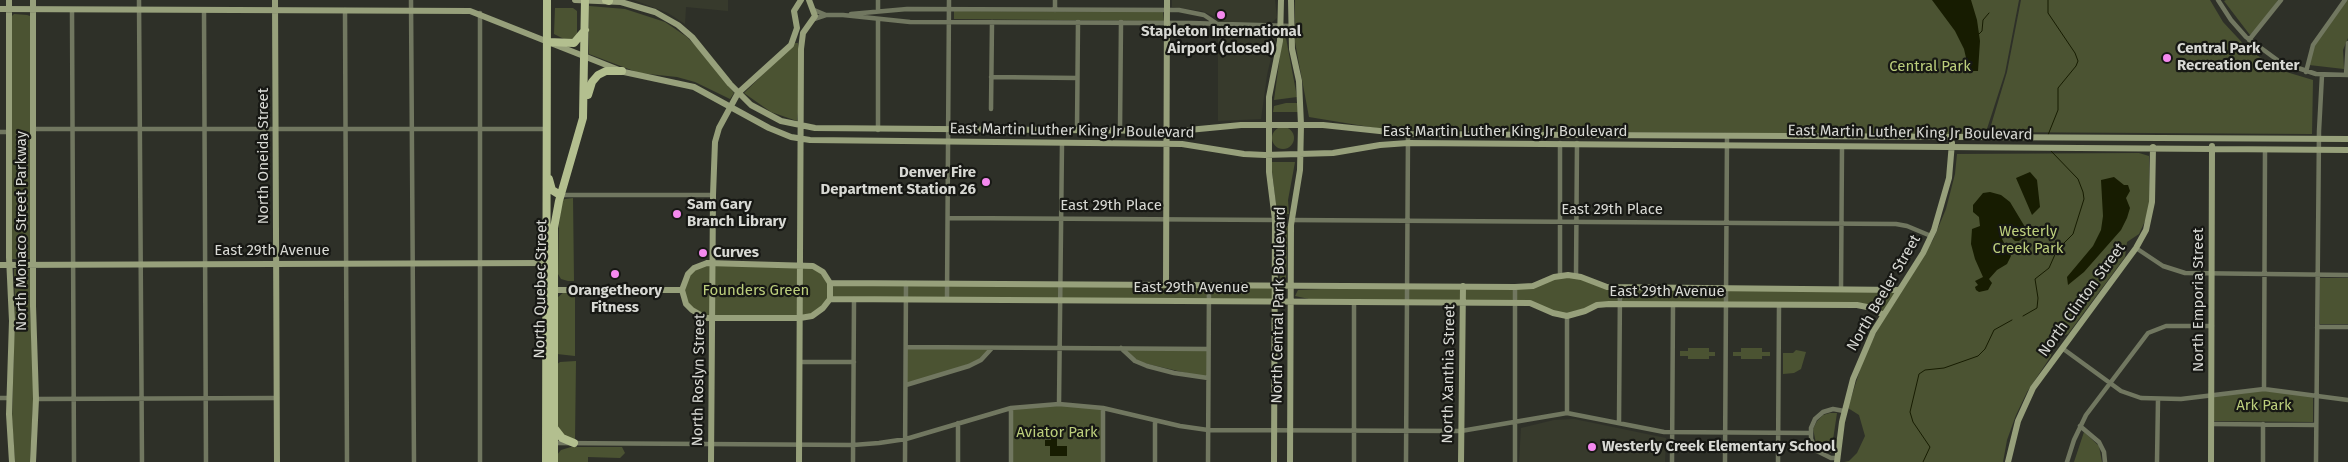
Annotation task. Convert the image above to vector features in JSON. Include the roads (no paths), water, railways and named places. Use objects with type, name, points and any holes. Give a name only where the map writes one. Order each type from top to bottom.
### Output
[{"type":"main road","name":"North Quebec Street","points":[[546,462],[547,0]]},
{"type":"main road","name":"North Quebec Street","points":[[554,462],[554,228],[560,195],[580,136],[585,102],[585,0]]},
{"type":"main road","points":[[547,41],[574,43],[586,28]]},
{"type":"main road","points":[[585,102],[596,77],[606,71],[622,71]]},
{"type":"main road","points":[[546,154],[551,188],[560,195]]},
{"type":"main road","points":[[554,420],[558,435],[574,443]]},
{"type":"main road","points":[[546,431],[550,441],[554,443]]},
{"type":"street","name":"North Monaco Street Parkway","points":[[8,0],[12,321],[9,398],[12,462]]},
{"type":"street","name":"North Monaco Street Parkway","points":[[32,462],[36,399],[33,311],[33,0]]},
{"type":"street","points":[[139,0],[139,264],[142,462]]},
{"type":"street","name":"North Oneida Street","points":[[275,0],[277,462]]},
{"type":"street","points":[[412,0],[414,462]]},
{"type":"street","name":"East Martin Luther King Jr Boulevard","points":[[575,0],[607,1],[644,8],[678,26],[702,47],[738,92],[766,115],[801,126],[824,129],[1167,131],[1241,125],[1323,125],[1408,134],[2348,140]]},
{"type":"street","points":[[878,0],[878,11]]},
{"type":"street","points":[[948,299],[949,0]]},
{"type":"street","points":[[1055,0],[1055,10]]},
{"type":"street","points":[[1166,284],[1168,0]]},
{"type":"street","name":"North Central Park Boulevard","points":[[1274,462],[1275,220],[1269,155],[1269,125],[1271,82],[1280,41],[1281,0]]},
{"type":"street","name":"North Central Park Boulevard","points":[[1290,462],[1291,220],[1301,154],[1300,88],[1292,49],[1291,0]]},
{"type":"street","points":[[2219,0],[2231,20],[2249,40],[2280,62],[2306,72],[2322,75],[2347,75],[2348,43]]},
{"type":"street","points":[[2249,40],[2281,0]]},
{"type":"street","points":[[2306,72],[2313,44],[2345,0]]},
{"type":"street","points":[[826,15],[811,6],[800,3],[793,14],[796,21],[802,25],[826,15],[949,8],[1167,10],[1193,12],[1204,15],[1216,23]]},
{"type":"street","points":[[799,462],[801,44],[811,21],[811,6]]},
{"type":"street","name":"East Martin Luther King Jr Boulevard","points":[[0,9],[72,13],[138,10],[465,10],[480,13],[622,71],[694,87],[769,128],[801,139],[1167,144],[1196,145],[1244,154],[1269,155],[1334,153],[1380,145],[1408,143],[2153,147],[2348,150]]},
{"type":"street","points":[[204,10],[206,462]]},
{"type":"street","points":[[345,10],[346,462]]},
{"type":"street","points":[[72,13],[74,462]]},
{"type":"street","points":[[480,13],[480,462]]},
{"type":"street","points":[[843,15],[878,19],[949,22],[1216,23],[1239,26],[1291,26]]},
{"type":"street","points":[[878,19],[878,130]]},
{"type":"street","name":"North Roslyn Street","points":[[711,462],[715,142],[730,105],[738,92],[791,45],[796,34],[796,21]]},
{"type":"street","points":[[991,109],[992,22]]},
{"type":"street","points":[[1077,130],[1078,22]]},
{"type":"street","points":[[1120,130],[1121,22]]},
{"type":"street","points":[[2316,462],[2318,139],[2322,75]]},
{"type":"street","points":[[991,77],[1077,78]]},
{"type":"street","points":[[34,129],[546,129]]},
{"type":"street","points":[[0,132],[9,132]]},
{"type":"street","points":[[1406,462],[1408,134]]},
{"type":"street","points":[[1725,462],[1727,136]]},
{"type":"street","name":"North Beeler Street","points":[[1837,460],[1844,411],[1859,363],[1883,315],[1931,236],[1951,170],[1952,137]]},
{"type":"street","name":"North Emporia Street","points":[[2211,462],[2212,139]]},
{"type":"street","points":[[1059,404],[1062,143]]},
{"type":"street","points":[[1560,143],[1560,276]]},
{"type":"street","points":[[1576,276],[1577,143]]},
{"type":"street","points":[[1840,289],[1842,145]]},
{"type":"street","name":"North Clinton Street","points":[[2008,462],[2014,434],[2022,411],[2034,388],[2136,248],[2146,230],[2151,212],[2153,147]]},
{"type":"street","points":[[2264,389],[2265,149]]},
{"type":"street","points":[[560,195],[713,195]]},
{"type":"street","name":"East 29th Place","points":[[948,218],[1275,220]]},
{"type":"street","name":"East 29th Place","points":[[1291,220],[1902,225],[1931,236]]},
{"type":"street","points":[[2136,248],[2170,269],[2185,273],[2348,274]]},
{"type":"street","name":"East 29th Avenue","points":[[0,265],[545,263]]},
{"type":"street","points":[[712,263],[801,264],[818,269],[830,283],[830,299],[823,308],[812,316],[800,318],[706,318],[686,304],[682,290],[684,282],[694,268],[712,263]]},
{"type":"street","name":"East 29th Avenue","points":[[830,283],[1515,287],[1533,286],[1560,276],[1576,276],[1601,286],[1620,287],[1899,290]]},
{"type":"street","points":[[906,283],[906,462]]},
{"type":"street","points":[[1208,462],[1209,285]]},
{"type":"street","name":"North Xanthia Street","points":[[1461,462],[1463,286]]},
{"type":"street","points":[[1515,287],[1515,462]]},
{"type":"street","points":[[1619,423],[1620,287]]},
{"type":"street","points":[[545,290],[682,290]]},
{"type":"street","name":"East 29th Avenue","points":[[830,299],[1530,303],[1553,313],[1567,316],[1585,312],[1597,305],[1620,304],[1866,306],[1883,315]]},
{"type":"street","points":[[853,462],[854,299]]},
{"type":"street","points":[[1354,303],[1354,462]]},
{"type":"street","points":[[1672,304],[1672,462]]},
{"type":"street","points":[[1778,462],[1779,305]]},
{"type":"street","points":[[1566,413],[1567,316]]},
{"type":"street","points":[[2067,462],[2080,426],[2109,382],[2142,338],[2154,329],[2166,326],[2212,326]]},
{"type":"street","points":[[2317,327],[2348,327]]},
{"type":"street","points":[[906,348],[1208,349]]},
{"type":"street","points":[[906,385],[977,363],[992,348]]},
{"type":"street","points":[[1120,348],[1135,361],[1147,366],[1174,373],[1208,378]]},
{"type":"street","points":[[2062,348],[2109,382],[2134,396],[2158,400],[2181,399],[2264,389],[2348,400]]},
{"type":"street","points":[[800,362],[854,362]]},
{"type":"street","points":[[0,398],[9,398]]},
{"type":"street","points":[[36,399],[278,398]]},
{"type":"street","points":[[2157,462],[2158,400]]},
{"type":"street","points":[[554,443],[853,445],[906,439],[1011,408],[1059,404],[1103,408],[1156,421],[1208,430],[1461,431],[1566,413],[1672,433],[1810,433]]},
{"type":"street","points":[[1011,408],[1011,462]]},
{"type":"street","points":[[1103,408],[1103,462]]},
{"type":"street","points":[[1837,460],[1823,455],[1817,450],[1810,433],[1815,419],[1823,412],[1833,409],[1844,411]]},
{"type":"street","points":[[1155,462],[1156,421]]},
{"type":"street","points":[[958,423],[958,462]]},
{"type":"street","points":[[2211,424],[2316,425]]},
{"type":"street","points":[[2263,424],[2263,462]]},
{"type":"street","points":[[2080,426],[2099,442],[2104,452],[2105,462]]},
{"type":"waterway","points":[[2048,0],[2048,13],[2075,53],[2078,61],[2058,88],[2058,110],[2048,135]]},
{"type":"waterway","points":[[1979,34],[1982,31],[1983,20],[1989,13]]},
{"type":"waterway","points":[[2023,316],[2037,308],[2038,298],[2035,279],[2049,268],[2057,250],[2073,234],[2084,199],[2078,179],[2051,151]]},
{"type":"waterway","points":[[1923,462],[1930,447],[1913,422],[1910,412],[1919,374],[1925,370],[1944,368],[1978,356],[1985,349],[1994,330],[2012,320]]},
{"type":"place","name":"Stapleton International Airport (closed)","points":[[1221,15]]},
{"type":"place","name":"Central Park Recreation Center","points":[[2167,58]]},
{"type":"place","name":"Denver Fire Department Station 26","points":[[986,182]]},
{"type":"place","name":"Sam Gary Branch Library","points":[[677,214]]},
{"type":"place","name":"Curves","points":[[703,253]]},
{"type":"place","name":"Orangetheory Fitness","points":[[615,274]]},
{"type":"place","name":"Westerly Creek Elementary School","points":[[1592,447]]},
{"type":"park label","name":"Central Park","points":[[1930,67]]},
{"type":"park label","name":"Westerly Creek Park","points":[[2028,240]]},
{"type":"park label","name":"Founders Green","points":[[756,291]]},
{"type":"park label","name":"Ark Park","points":[[2264,406]]},
{"type":"park label","name":"Aviator Park","points":[[1057,433]]}]
